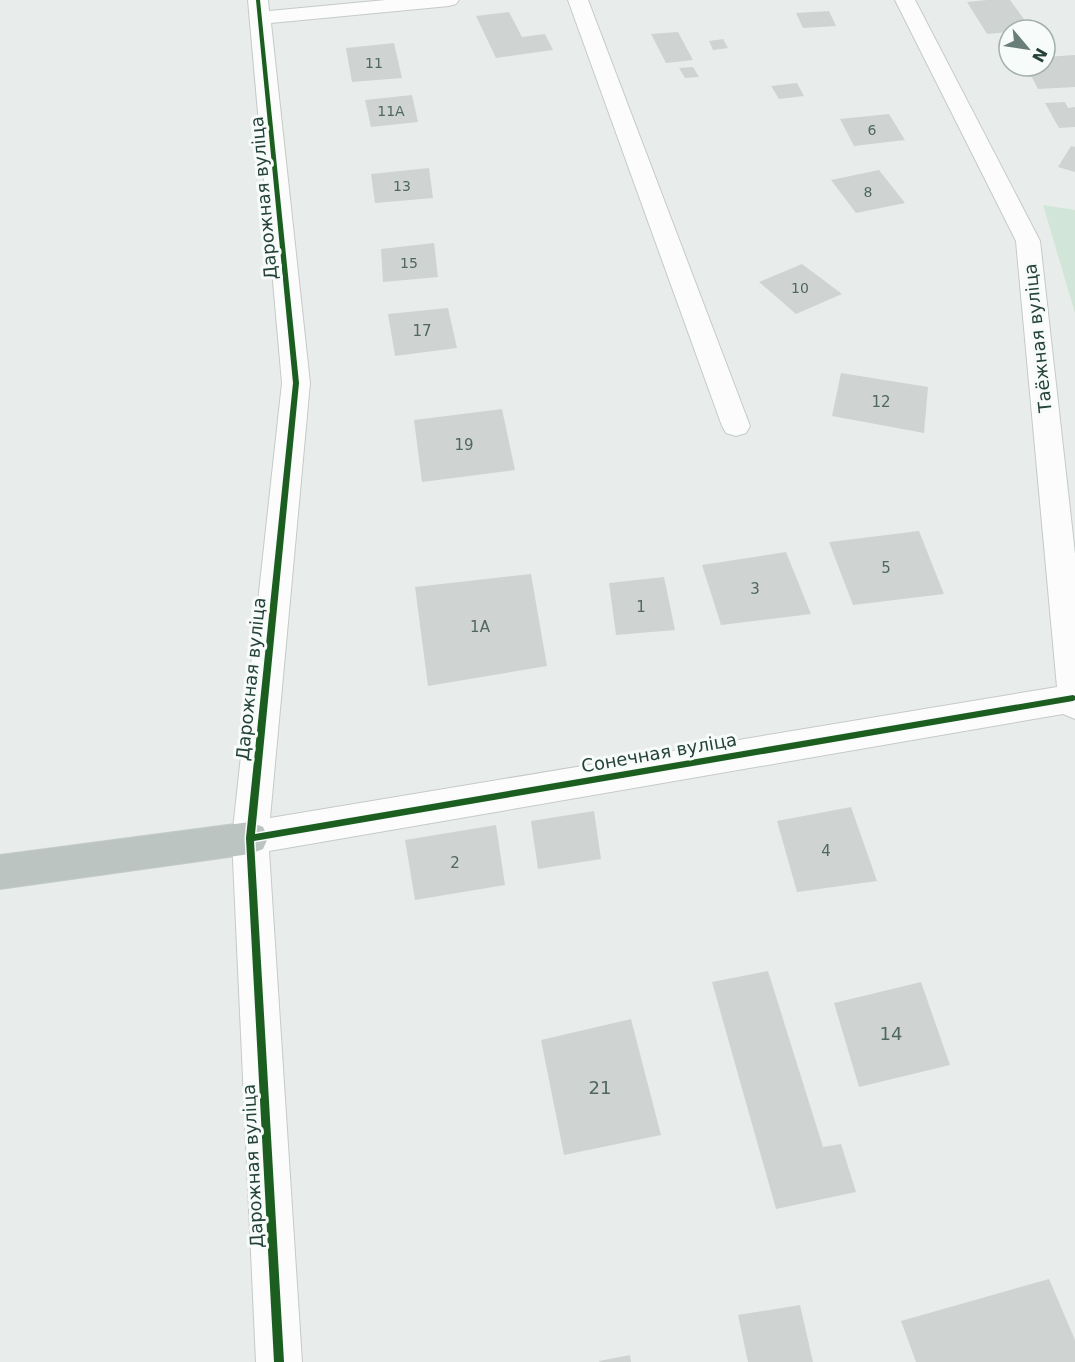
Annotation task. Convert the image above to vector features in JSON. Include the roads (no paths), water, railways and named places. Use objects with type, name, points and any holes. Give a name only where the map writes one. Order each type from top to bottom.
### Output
[{"type":"highway","points":[[0,872],[250,838]]},
{"type":"street","points":[[260,9],[449,0]]},
{"type":"street","points":[[578,0],[736,426]]},
{"type":"street","name":"Таёжная вуліца","points":[[904,0],[1028,241],[1074,702]]},
{"type":"street","name":"Дарожная вуліца","points":[[260,9],[296,382],[250,838],[279,1362]]},
{"type":"street","name":"Сонечная вуліца","points":[[250,838],[1074,702]]}]
